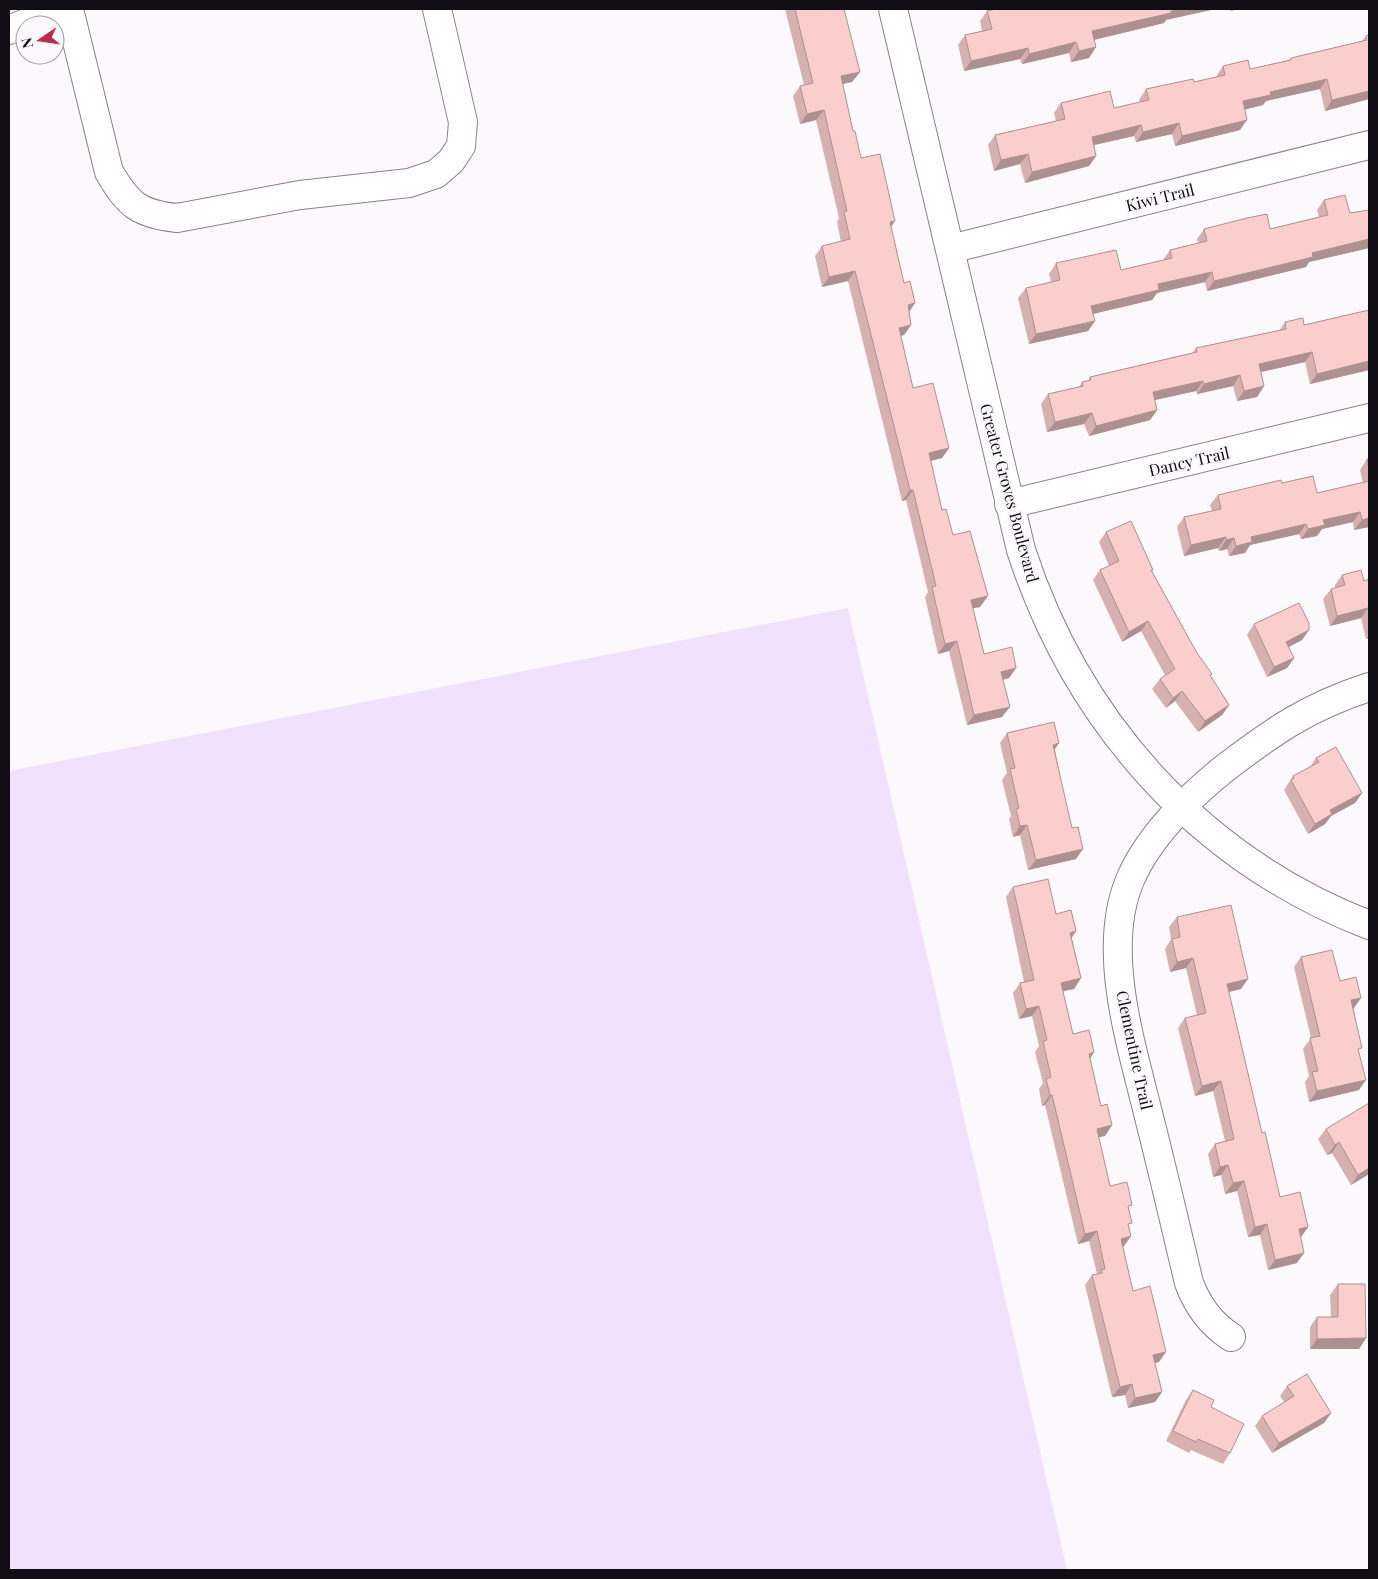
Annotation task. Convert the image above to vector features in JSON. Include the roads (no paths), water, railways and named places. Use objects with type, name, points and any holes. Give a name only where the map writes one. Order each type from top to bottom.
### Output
[{"type":"street","points":[[9,30],[60,9]]},
{"type":"street","points":[[69,9],[109,172],[122,194],[136,208],[157,216],[176,218],[300,196],[409,184],[436,174],[451,161],[461,146],[463,122],[437,9]]},
{"type":"street","name":"Greater Groves Boulevard","points":[[893,9],[1021,550],[1037,595],[1071,667],[1115,734],[1147,774],[1180,806],[1218,838],[1264,870],[1308,897],[1369,925]]},
{"type":"street","name":"Kiwi Trail","points":[[950,249],[1369,145]]},
{"type":"street","name":"Dancy Trail","points":[[1009,504],[1369,418]]},
{"type":"street","name":"Clementine Trail","points":[[1231,1337],[1206,1314],[1189,1283],[1120,987],[1120,932],[1123,905],[1130,879],[1143,857],[1180,806],[1258,744],[1301,714],[1334,699],[1369,687]]}]
